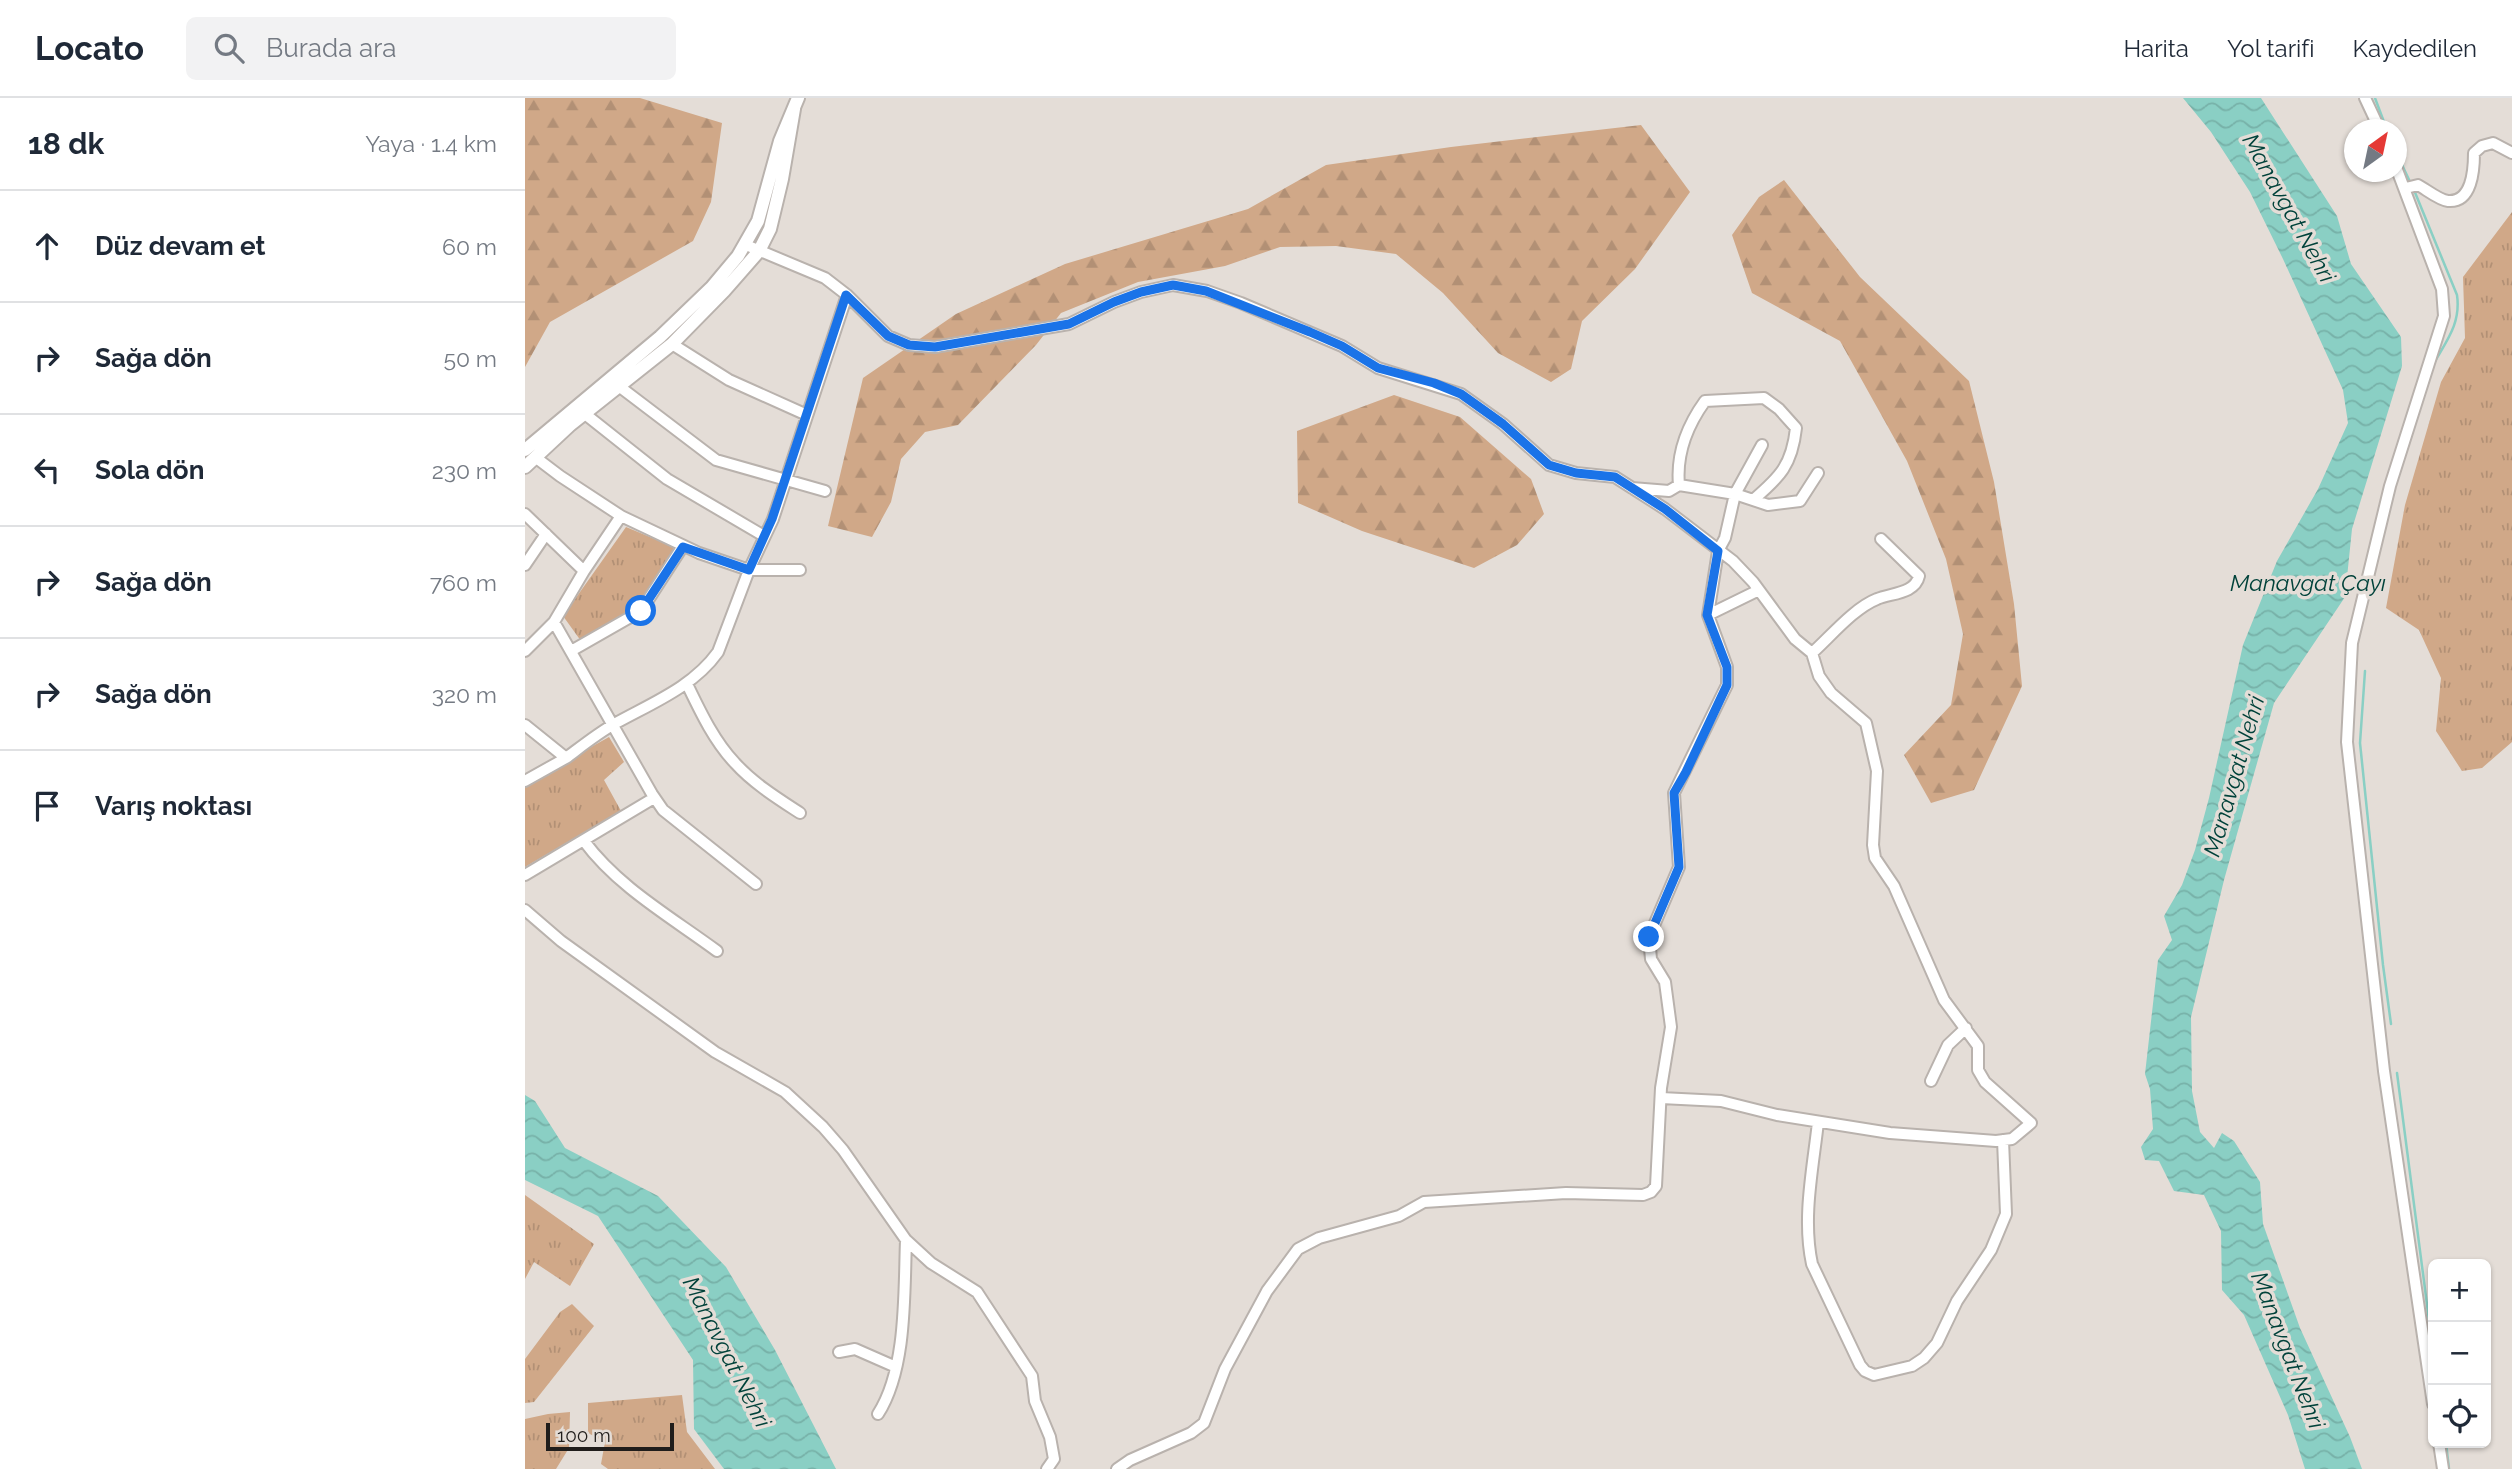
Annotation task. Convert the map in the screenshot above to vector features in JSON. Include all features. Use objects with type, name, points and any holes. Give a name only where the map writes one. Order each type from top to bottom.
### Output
[{"type":"street","points":[[2365,98],[2375,119]]},
{"type":"street","points":[[525,467],[530,453],[675,323],[712,287],[746,245],[758,221],[780,141],[796,103]]},
{"type":"street","points":[[530,453],[585,414],[672,344],[759,251],[769,229],[782,179],[796,103]]},
{"type":"street","points":[[2411,187],[2446,201],[2457,200],[2470,185],[2474,153],[2482,146],[2494,143],[2512,153]]},
{"type":"street","points":[[2407,182],[2411,187],[2442,289],[2444,316],[2390,486],[2355,630],[2347,742],[2384,1072],[2430,1385]]},
{"type":"street","points":[[746,245],[825,278],[888,336],[909,345],[935,347],[1069,324],[1114,302],[1141,292],[1173,285],[1206,291],[1342,346],[1378,368],[1434,383],[1461,394],[1503,424],[1549,465],[1576,473],[1615,477],[1665,509],[1733,561],[1759,590],[1795,639],[1812,653],[1819,676],[1831,693],[1865,723],[1877,771],[1873,845],[1875,858],[1894,886],[1944,1000],[1978,1046],[1979,1070],[1985,1082],[2031,1124],[2011,1139],[2003,1140],[1890,1133],[1818,1122],[1721,1101],[1661,1098]]},
{"type":"street","points":[[525,781],[566,758],[612,726],[687,684],[709,664],[717,652],[785,480],[846,295]]},
{"type":"street","points":[[672,344],[729,380],[807,415]]},
{"type":"street","points":[[619,387],[716,460],[825,491]]},
{"type":"street","points":[[1679,485],[1684,435],[1705,401],[1764,398],[1779,409],[1796,428],[1795,442],[1788,465],[1773,483],[1753,500]]},
{"type":"street","points":[[585,414],[667,479],[764,536]]},
{"type":"street","points":[[1117,1469],[1130,1460],[1191,1433],[1204,1423],[1226,1369],[1267,1291],[1298,1249],[1319,1238],[1399,1216],[1424,1202],[1566,1194],[1643,1195],[1656,1186],[1661,1098],[1671,1027],[1665,982],[1651,959],[1649,937],[1679,867],[1674,793],[1727,685],[1727,667],[1707,615],[1718,551],[1725,538],[1735,494],[1762,445]]},
{"type":"street","points":[[530,453],[621,516],[683,547],[749,570],[800,570]]},
{"type":"street","points":[[1629,487],[1669,492],[1679,485],[1735,494],[1768,505],[1800,501],[1807,495],[1818,472]]},
{"type":"street","points":[[525,514],[584,571]]},
{"type":"street","points":[[525,651],[554,622],[621,516]]},
{"type":"street","points":[[525,565],[546,534]]},
{"type":"street","points":[[1812,653],[1844,623],[1875,600],[1901,593],[1918,581],[1919,576],[1912,567],[1881,539]]},
{"type":"street","points":[[571,651],[641,611],[683,547]]},
{"type":"street","points":[[1707,615],[1759,590]]},
{"type":"street","points":[[554,622],[654,797],[676,822],[756,884]]},
{"type":"street","points":[[687,684],[707,723],[733,762],[752,780],[800,813]]},
{"type":"street","points":[[525,725],[566,758]]},
{"type":"street","points":[[525,875],[654,797]]},
{"type":"street","points":[[584,841],[599,861],[618,879],[717,951]]},
{"type":"street","points":[[525,910],[561,941],[715,1052],[785,1092],[823,1127],[843,1150],[906,1240],[931,1263],[977,1292],[1032,1376],[1035,1401],[1050,1437],[1054,1466]]},
{"type":"street","points":[[1931,1081],[1948,1045],[1966,1028]]},
{"type":"street","points":[[1818,1122],[1810,1202],[1809,1247],[1860,1365],[1874,1375],[1912,1366],[1924,1358],[1937,1343],[1957,1301],[1991,1250],[2006,1214],[2003,1140]]},
{"type":"street","points":[[878,1414],[885,1403],[896,1367],[904,1296],[906,1240]]},
{"type":"street","points":[[839,1352],[855,1349],[896,1367]]},
{"type":"street","points":[[2440,1448],[2443,1469]]},
{"type":"green space","points":[[525,98],[640,98],[722,123],[711,202],[693,241],[550,322],[525,367]]},
{"type":"green space","points":[[1641,125],[1690,192],[1635,269],[1582,321],[1571,369],[1551,382],[1498,353],[1443,293],[1396,254],[1336,246],[1280,247],[1225,266],[1138,282],[1061,313],[1036,345],[958,425],[925,432],[901,459],[891,502],[872,537],[828,526],[863,378],[956,314],[1065,264],[1248,209],[1326,165],[1451,147]]},
{"type":"green space","points":[[1784,180],[1860,277],[1969,381],[1994,482],[2014,604],[2022,686],[1974,790],[1931,803],[1904,755],[1951,705],[1963,634],[1946,559],[1907,461],[1840,341],[1752,293],[1732,235],[1759,197]]},
{"type":"green space","points":[[2512,212],[2512,742],[2482,768],[2462,771],[2436,731],[2441,678],[2419,630],[2386,608],[2405,505],[2441,382],[2465,338],[2463,277]]},
{"type":"green space","points":[[1394,395],[1460,417],[1531,479],[1544,514],[1517,545],[1474,568],[1362,531],[1298,503],[1297,431]]},
{"type":"green space","points":[[626,527],[674,547],[672,556],[638,609],[581,641],[563,616]]},
{"type":"green space","points":[[609,737],[624,762],[604,780],[621,811],[525,867],[525,784]]},
{"type":"green space","points":[[525,1195],[594,1244],[570,1286],[534,1262],[525,1279]]},
{"type":"green space","points":[[572,1304],[594,1326],[534,1402],[525,1403],[525,1359],[560,1312]]},
{"type":"green space","points":[[682,1395],[687,1432],[715,1469],[608,1469],[601,1464],[605,1442],[588,1433],[588,1403]]},
{"type":"green space","points":[[570,1412],[569,1448],[556,1469],[525,1469],[525,1419]]},
{"type":"water","name":"Manavgat Çayı","points":[[2183,98],[2261,98],[2337,216],[2351,264],[2401,337],[2402,366],[2352,529],[2345,597],[2274,703],[2224,880],[2191,1017],[2192,1091],[2200,1132],[2214,1148],[2222,1133],[2234,1141],[2260,1182],[2263,1224],[2300,1328],[2362,1469],[2305,1469],[2288,1415],[2244,1315],[2222,1290],[2221,1231],[2204,1195],[2174,1191],[2159,1161],[2145,1160],[2141,1147],[2153,1129],[2150,1089],[2145,1074],[2158,960],[2172,940],[2164,916],[2182,885],[2195,850],[2243,645],[2277,561],[2318,489],[2348,423],[2343,390],[2250,192],[2211,132]]},
{"type":"water","name":"Manavgat Nehri","points":[[525,1095],[535,1101],[565,1148],[658,1196],[726,1267],[775,1350],[836,1469],[724,1469],[694,1429],[693,1360],[598,1216],[525,1180]]},
{"type":"waterway","points":[[2375,98],[2383,119]]},
{"type":"waterway","points":[[2407,175],[2411,184]]},
{"type":"waterway","points":[[2414,190],[2457,295],[2455,323],[2434,363]]},
{"type":"waterway","points":[[2365,671],[2360,743],[2391,1024]]},
{"type":"waterway","points":[[2397,1073],[2429,1322]]},
{"type":"waterway","points":[[2447,1448],[2449,1469]]},
{"type":"route","points":[[641,611],[683,547],[749,570],[772,519],[846,295],[888,336],[909,345],[935,347],[1069,324],[1114,302],[1141,292],[1173,285],[1206,291],[1342,346],[1378,368],[1434,383],[1461,394],[1503,424],[1549,465],[1576,473],[1615,477],[1665,509],[1718,551],[1707,615],[1727,667],[1727,685],[1674,793],[1679,867],[1649,937]]}]
